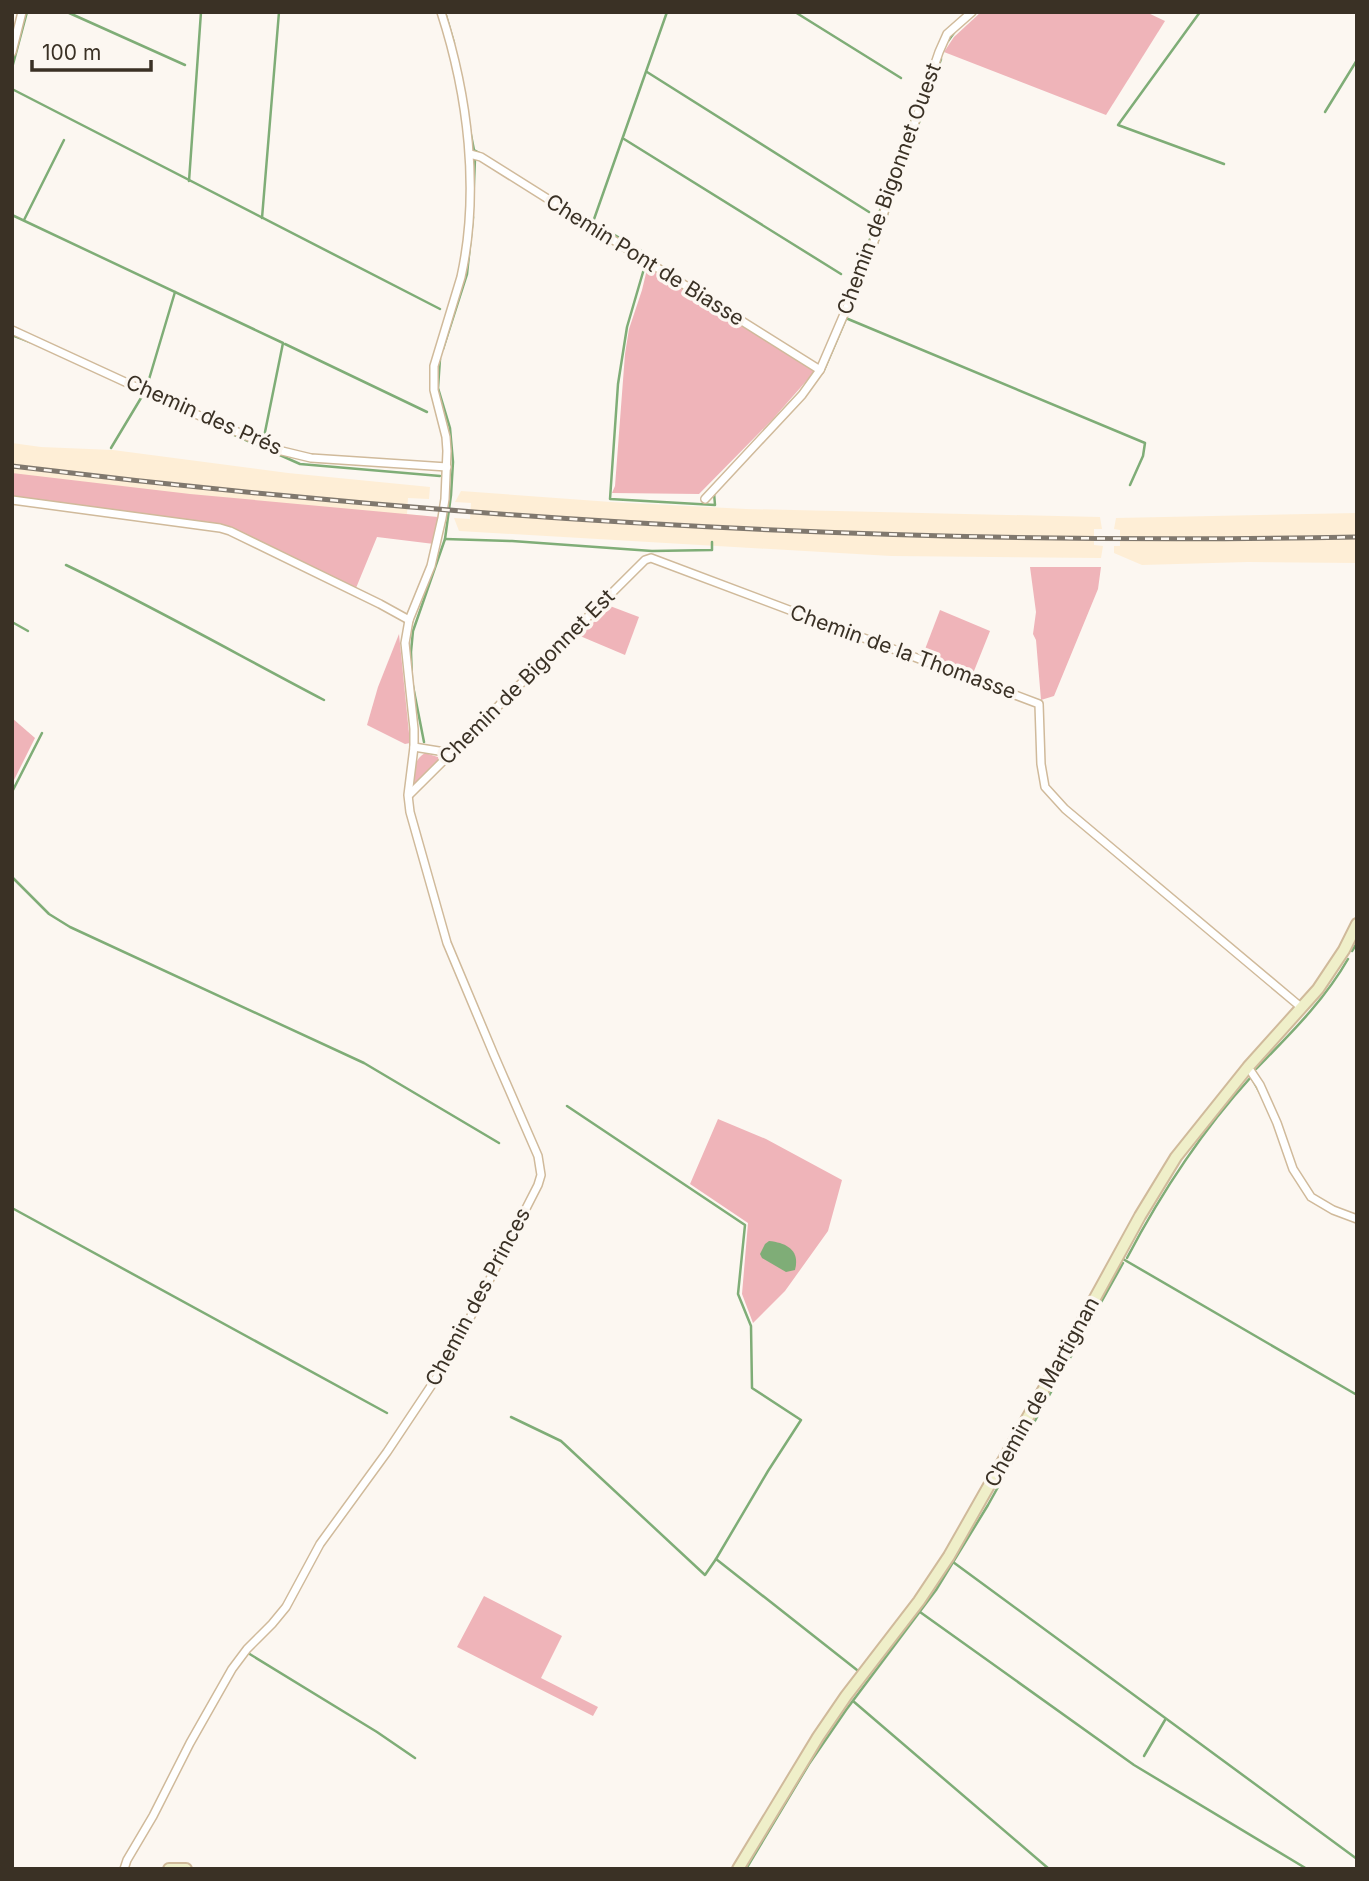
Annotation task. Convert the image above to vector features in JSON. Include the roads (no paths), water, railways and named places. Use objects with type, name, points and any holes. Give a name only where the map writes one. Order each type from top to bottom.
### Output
[{"type":"main road","name":"Chemin de Martignan","points":[[738,1869],[818,1737],[949,1556],[1163,1178],[1190,1138],[1332,971],[1357,924]]},
{"type":"main road","points":[[169,1869],[186,1869]]},
{"type":"street","points":[[12,52],[22,12]]},
{"type":"street","name":"Chemin des Princes","points":[[124,1869],[232,1669],[286,1607],[320,1544],[387,1452],[449,1359],[541,1175],[538,1156],[447,943],[410,812],[408,795],[414,729],[405,643],[409,620],[438,541],[445,499],[446,437],[433,379],[436,356],[464,262],[468,215],[470,154],[454,63],[441,12]]},
{"type":"street","name":"Chemin de Bigonnet Ouest","points":[[705,499],[802,395],[820,370],[869,256],[939,52],[947,34],[972,12]]},
{"type":"street","name":"Chemin Pont de Biasse","points":[[470,154],[481,157],[820,370]]},
{"type":"street","name":"Chemin des Prés","points":[[12,330],[282,451],[311,458],[447,467]]},
{"type":"street","points":[[12,500],[220,528],[409,620]]},
{"type":"street","name":"Chemin de Bigonnet Est","points":[[408,795],[645,559]]},
{"type":"street","name":"Chemin de la Thomasse","points":[[645,559],[655,559],[1039,704],[1041,764],[1045,787],[1065,809],[1302,1008]]},
{"type":"street","points":[[414,747],[451,753]]},
{"type":"street","points":[[1248,1067],[1260,1085],[1277,1123],[1293,1169],[1311,1197],[1333,1210],[1357,1219]]},
{"type":"waterway","points":[[12,68],[27,12]]},
{"type":"waterway","points":[[67,12],[185,65]]},
{"type":"waterway","points":[[189,181],[201,12]]},
{"type":"waterway","points":[[262,218],[279,12]]},
{"type":"waterway","points":[[445,12],[454,43]]},
{"type":"waterway","points":[[667,12],[593,222],[648,255],[627,327],[618,384],[610,499],[715,505],[714,493]]},
{"type":"waterway","points":[[795,12],[901,78]]},
{"type":"waterway","points":[[1200,12],[1118,125],[1224,164]]},
{"type":"waterway","points":[[948,41],[956,30]]},
{"type":"waterway","points":[[873,255],[941,59]]},
{"type":"waterway","points":[[1325,112],[1357,60]]},
{"type":"waterway","points":[[857,276],[929,71]]},
{"type":"waterway","points":[[647,72],[869,212]]},
{"type":"waterway","points":[[12,89],[440,309]]},
{"type":"waterway","points":[[469,125],[474,150],[483,155]]},
{"type":"waterway","points":[[624,139],[841,274]]},
{"type":"waterway","points":[[24,220],[64,140]]},
{"type":"waterway","points":[[473,206],[475,159]]},
{"type":"waterway","points":[[12,215],[283,343],[264,437]]},
{"type":"waterway","points":[[443,349],[467,274],[473,217]]},
{"type":"waterway","points":[[815,382],[824,370],[869,265]]},
{"type":"waterway","points":[[147,386],[175,292]]},
{"type":"waterway","points":[[848,319],[1145,443],[1143,456],[1130,485]]},
{"type":"waterway","points":[[12,335],[30,342]]},
{"type":"waterway","points":[[285,344],[427,412]]},
{"type":"waterway","points":[[424,742],[412,681],[413,631],[445,539],[453,462],[450,428],[438,388],[440,359]]},
{"type":"waterway","points":[[111,448],[144,393]]},
{"type":"waterway","points":[[205,422],[300,464],[440,476]]},
{"type":"waterway","points":[[445,539],[652,551],[712,550],[712,542]]},
{"type":"waterway","points":[[66,565],[324,700]]},
{"type":"waterway","points":[[12,622],[28,631]]},
{"type":"waterway","points":[[12,792],[42,733]]},
{"type":"waterway","points":[[12,877],[49,914],[70,927],[364,1063],[499,1143]]},
{"type":"waterway","points":[[1352,951],[1357,943]]},
{"type":"waterway","points":[[1256,1069],[1317,1003],[1348,959]]},
{"type":"waterway","points":[[1127,1258],[1183,1163],[1251,1077],[1260,1093]]},
{"type":"waterway","points":[[567,1106],[745,1225],[738,1294],[751,1326],[752,1388],[801,1420],[716,1559]]},
{"type":"waterway","points":[[12,1208],[387,1413]]},
{"type":"waterway","points":[[1123,1259],[1357,1395]]},
{"type":"waterway","points":[[746,1869],[809,1764],[936,1590],[988,1505],[1123,1263]]},
{"type":"waterway","points":[[511,1417],[561,1441],[705,1575],[716,1559],[857,1670]]},
{"type":"waterway","points":[[953,1562],[1357,1859]]},
{"type":"waterway","points":[[920,1612],[1134,1765],[1307,1869]]},
{"type":"waterway","points":[[248,1653],[415,1758]]},
{"type":"waterway","points":[[853,1701],[1049,1869]]},
{"type":"waterway","points":[[1144,1756],[1165,1720]]},
{"type":"railway","points":[[12,466],[347,502],[683,526],[1020,537],[1357,537]]}]
